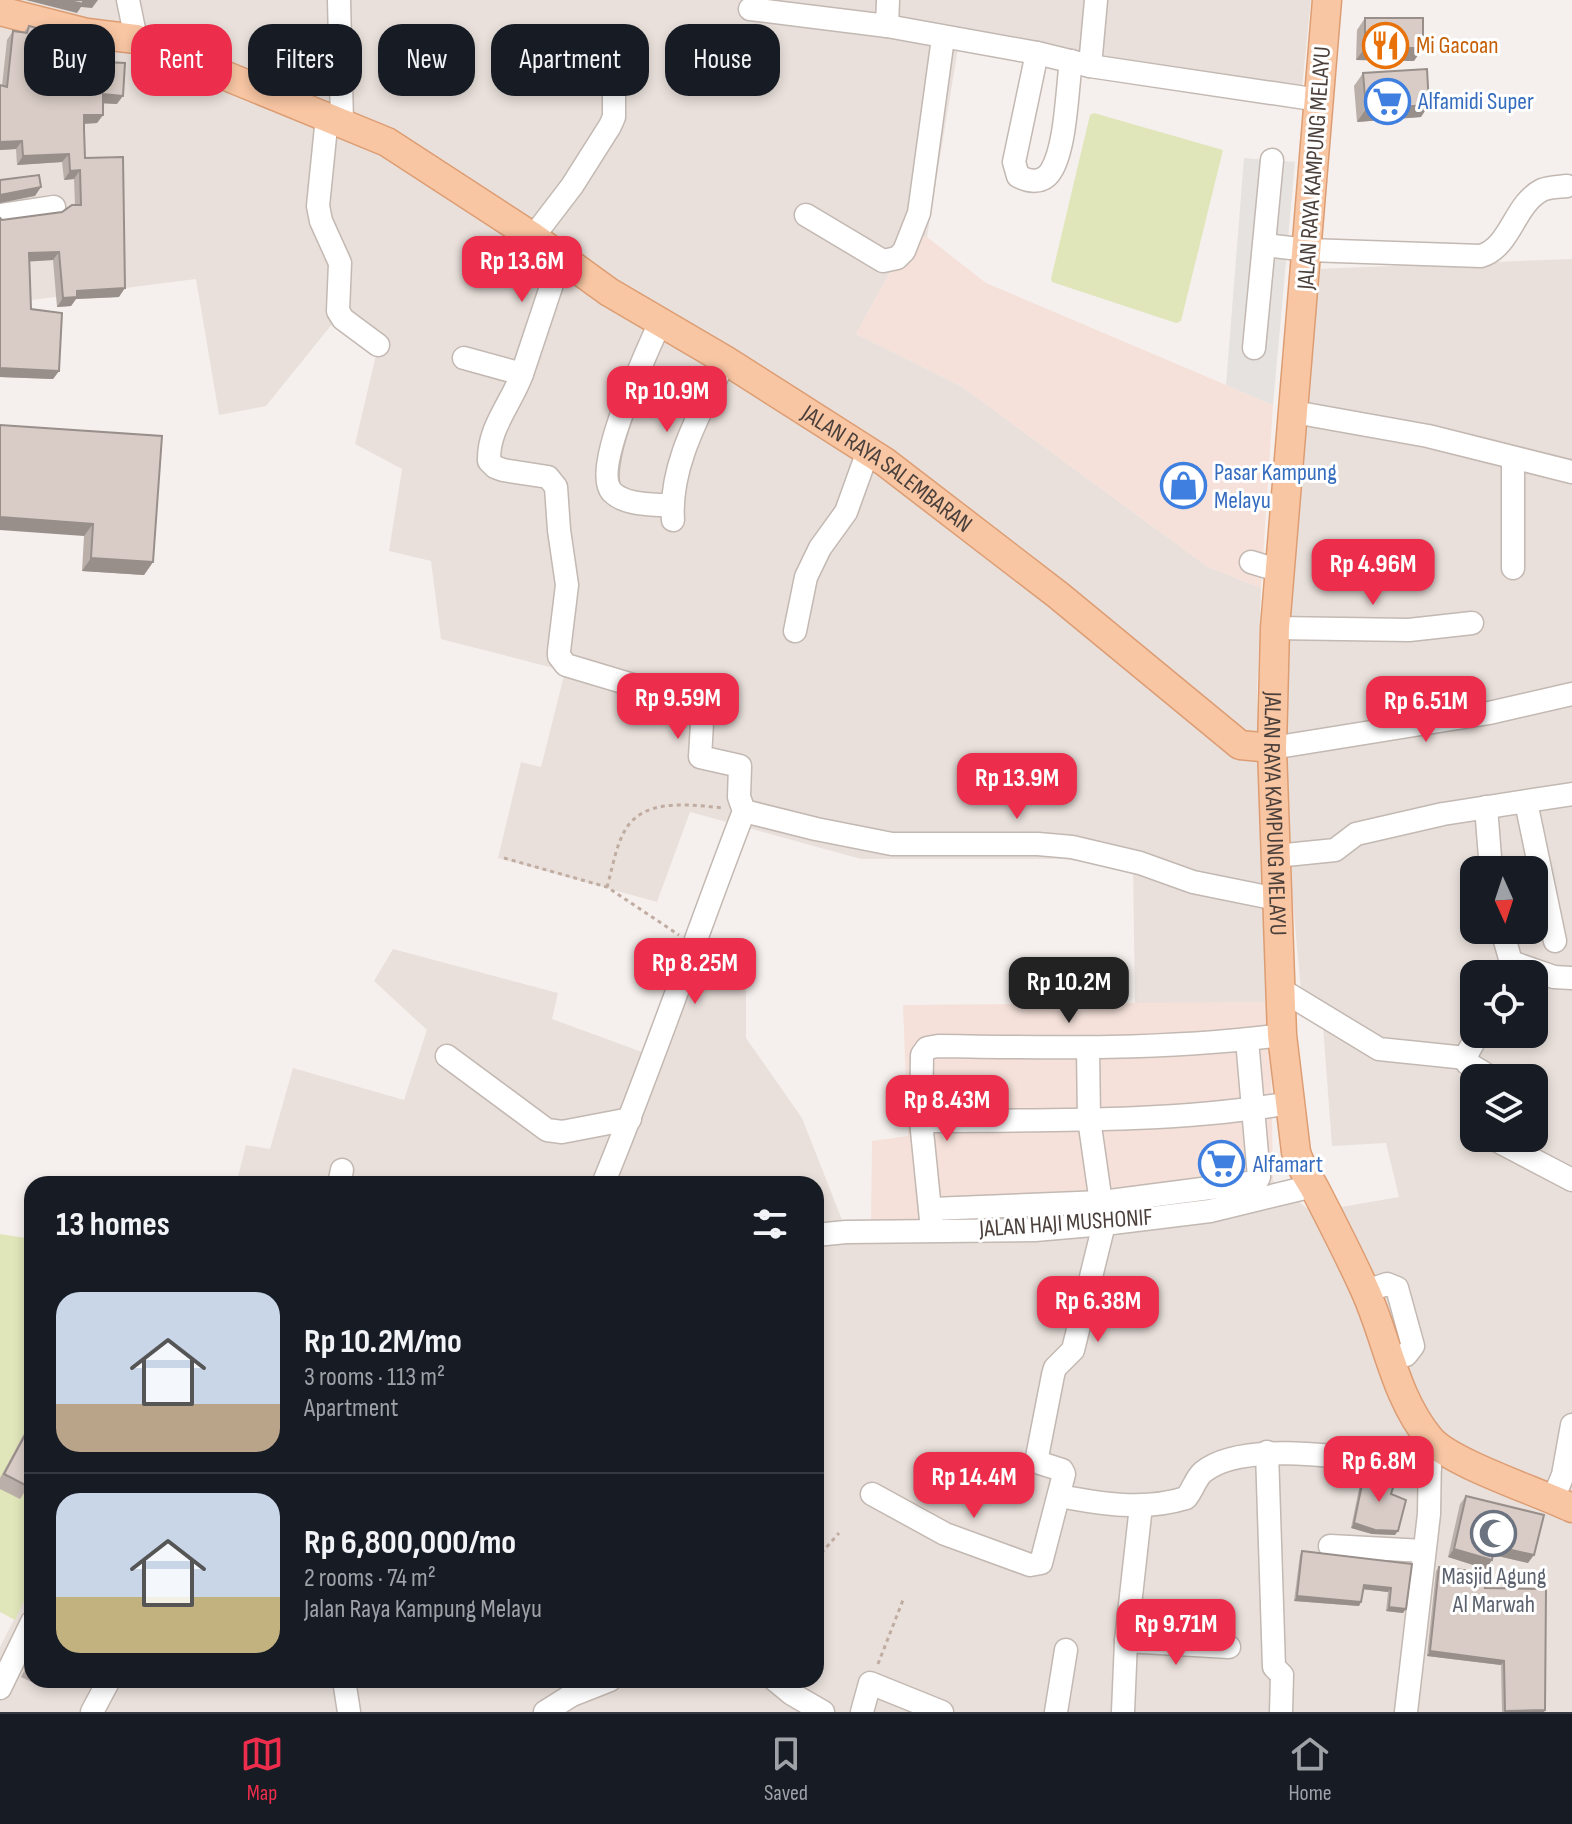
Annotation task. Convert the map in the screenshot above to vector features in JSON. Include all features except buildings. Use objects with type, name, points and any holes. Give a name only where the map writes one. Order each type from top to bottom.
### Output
[{"type":"main road","name":"JALAN RAYA KAMPUNG MELAYU","points":[[1327,0],[1275,628],[1272,748],[1282,1035],[1290,1103],[1300,1166],[1366,1291],[1389,1359],[1430,1454],[1454,1457],[1562,1503]]},
{"type":"main road","name":"JALAN RAYA SALEMBARAN","points":[[0,11],[87,33],[131,38]]},
{"type":"main road","name":"JALAN RAYA SALEMBARAN","points":[[232,78],[387,142],[533,237],[609,292],[725,360],[868,451],[1058,595],[1240,745],[1272,748]]},
{"type":"street","points":[[128,0],[133,24]]},
{"type":"street","points":[[339,0],[335,119],[318,206],[321,221],[340,263],[338,311],[343,319],[378,345]]},
{"type":"street","points":[[887,26],[888,0]]},
{"type":"street","points":[[1037,53],[1014,162],[1018,176],[1027,181],[1038,181],[1050,173],[1096,0]]},
{"type":"street","points":[[750,9],[887,26],[1080,63],[1319,100]]},
{"type":"street","points":[[806,215],[883,261],[897,258],[904,251],[919,213],[943,38]]},
{"type":"street","points":[[533,237],[572,186],[610,126],[614,117],[614,96]]},
{"type":"street","points":[[1254,348],[1272,160]]},
{"type":"street","points":[[1265,245],[1308,250],[1481,256],[1496,248],[1540,191],[1567,186]]},
{"type":"street","points":[[0,215],[54,207]]},
{"type":"street","points":[[561,257],[522,374],[498,423],[489,461],[503,470],[548,477],[556,487],[567,585],[559,651],[562,662],[703,706],[700,757],[740,766],[739,797],[744,811],[606,1176]]},
{"type":"street","points":[[660,322],[615,430],[607,484],[613,493],[625,500],[672,513],[680,462],[725,360]]},
{"type":"street","points":[[464,358],[522,374]]},
{"type":"street","points":[[1294,412],[1428,436],[1572,472]]},
{"type":"street","points":[[795,631],[806,577],[820,548],[850,505],[868,451]]},
{"type":"street","points":[[1513,458],[1513,568]]},
{"type":"street","points":[[1251,562],[1280,571]]},
{"type":"street","points":[[1275,628],[1409,630],[1472,623]]},
{"type":"street","points":[[1272,748],[1489,713],[1572,694]]},
{"type":"street","points":[[1276,856],[1335,850],[1356,834],[1443,814],[1572,794]]},
{"type":"street","points":[[1526,802],[1555,941]]},
{"type":"street","points":[[1486,807],[1490,856]]},
{"type":"street","points":[[744,811],[892,844],[1038,844],[1072,847],[1140,863],[1205,885],[1277,899]]},
{"type":"street","points":[[1548,976],[1572,978]]},
{"type":"street","points":[[1280,989],[1379,1049],[1466,1058]]},
{"type":"street","points":[[932,1220],[921,1121],[922,1055],[927,1048],[1088,1048],[1247,1040],[1282,1035]]},
{"type":"street","points":[[1103,1213],[1256,1182],[1259,1177],[1247,1040]]},
{"type":"street","points":[[872,1494],[945,1534],[1033,1565],[1041,1563],[1063,1472],[1040,1463],[1037,1457],[1055,1368],[1073,1350],[1103,1213],[1089,1119],[1088,1048]]},
{"type":"street","points":[[1468,1064],[1466,1058],[1471,1048]]},
{"type":"street","points":[[447,1056],[547,1130],[562,1132],[630,1119]]},
{"type":"street","points":[[921,1121],[1089,1119],[1253,1109],[1290,1103]]},
{"type":"street","points":[[1519,1152],[1572,1180]]},
{"type":"street","name":"JALAN HAJI MUSHONIF","points":[[824,1234],[932,1220],[1035,1230],[1103,1213],[1210,1211],[1313,1186]]},
{"type":"street","points":[[1562,1503],[1563,1475],[1572,1425]]},
{"type":"street","points":[[1059,1496],[1141,1506],[1186,1498],[1200,1474],[1219,1462],[1267,1452],[1430,1454],[1429,1514],[1406,1712]]},
{"type":"street","points":[[1267,1452],[1274,1667],[1282,1675],[1281,1712]]},
{"type":"street","points":[[1123,1712],[1126,1641],[1141,1506]]},
{"type":"street","points":[[1330,1546],[1424,1551]]},
{"type":"street","points":[[0,1688],[24,1638]]},
{"type":"street","points":[[1126,1641],[1229,1647]]},
{"type":"street","points":[[1056,1712],[1066,1650]]},
{"type":"street","points":[[862,1712],[870,1683],[942,1712]]},
{"type":"street","points":[[92,1712],[105,1688]]},
{"type":"street","points":[[345,1688],[349,1712]]},
{"type":"street","points":[[545,1712],[585,1688]]},
{"type":"street","points":[[785,1688],[823,1712]]},
{"type":"path","points":[[607,887],[622,836],[628,825],[644,811],[683,804],[744,811]]},
{"type":"path","points":[[504,858],[607,887],[692,944]]},
{"type":"path","points":[[824,1550],[839,1533]]},
{"type":"path","points":[[870,1683],[903,1600]]},
{"type":"shaded area","points":[[0,0],[1311,0],[1300,107],[958,48],[927,237],[910,236],[856,334],[961,386],[1208,567],[1261,588],[1257,696],[1270,1002],[1135,1004],[1133,867],[1062,859],[861,859],[690,812],[657,902],[498,858],[521,762],[541,767],[565,671],[441,639],[431,561],[389,551],[402,469],[355,444],[377,351],[341,313],[266,406],[219,415],[196,279],[0,304]]},
{"type":"shaded area","points":[[1244,158],[1295,162],[1273,405],[1226,385]]},
{"type":"shaded area","name":"Pasar Kampung Melayu","points":[[910,236],[927,237],[986,283],[1273,405],[1261,588],[1208,567],[961,386],[856,334]]},
{"type":"shaded area","points":[[1572,259],[1572,1712],[0,1712],[0,1647],[24,1600],[24,1688],[824,1688],[824,1176],[238,1176],[246,1145],[270,1149],[293,1068],[404,1100],[427,1030],[374,981],[393,949],[558,993],[552,1019],[642,1052],[696,934],[746,968],[746,1038],[802,1118],[844,1225],[1092,1216],[1273,1181],[1312,1212],[1399,1197],[1386,1143],[1332,1146],[1322,1013],[1302,1002],[1279,750],[1315,269]]},
{"type":"shaded area","points":[[1270,1002],[1273,1181],[1092,1216],[963,1222],[871,1222],[872,1141],[908,1136],[903,1005]]},
{"type":"green space","points":[[1094,113],[1223,150],[1181,321],[1176,323],[1052,282],[1090,115]]},
{"type":"green space","points":[[0,1234],[24,1238],[24,1601],[15,1620],[0,1612]]},
{"type":"place","name":"Mi Gacoan","points":[[1385,45]]},
{"type":"place","name":"Alfamidi Super","points":[[1387,101]]},
{"type":"place","name":"Pasar Kampung Melayu","points":[[1183,486]]},
{"type":"place","name":"Alfamart","points":[[1222,1164]]},
{"type":"place","name":"Masjid Agung Al Marwah","points":[[1494,1534]]}]
